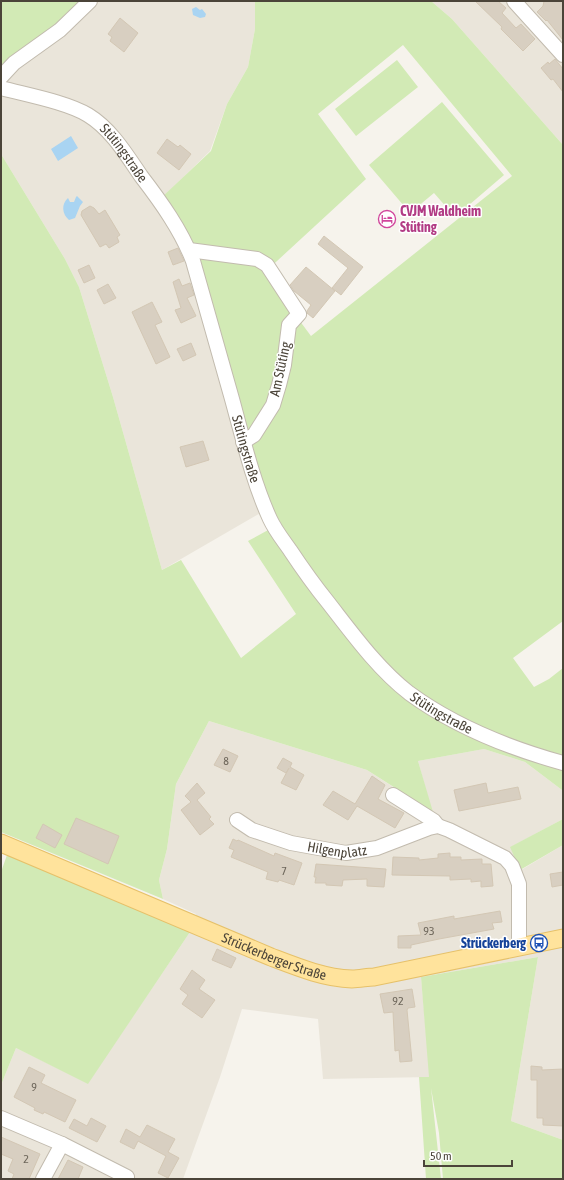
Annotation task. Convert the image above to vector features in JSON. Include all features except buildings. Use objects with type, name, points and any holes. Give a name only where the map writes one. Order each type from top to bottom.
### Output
[{"type":"main road","name":"Strückerberger Straße","points":[[1,844],[271,957],[312,972],[332,976],[353,979],[374,977],[563,938]]},
{"type":"street","points":[[1,77],[14,63],[60,30],[90,1]]},
{"type":"street","points":[[514,1],[563,55]]},
{"type":"street","name":"Stütingstraße","points":[[1,88],[67,106],[100,122],[111,134],[152,191],[184,240],[189,250],[214,335],[243,442],[265,507],[276,530],[308,576],[361,644],[408,692],[429,706],[484,735],[535,755],[563,763]]},
{"type":"street","name":"Am Stüting","points":[[189,250],[257,259],[267,265],[298,314],[289,325],[284,365],[273,405],[254,435],[243,442]]},
{"type":"street","points":[[393,795],[434,821],[438,826],[505,858],[512,866],[519,884],[519,947]]},
{"type":"street","name":"Hilgenplatz","points":[[237,820],[252,830],[292,843],[346,854],[377,848],[419,831],[438,826]]},
{"type":"street","points":[[1,1118],[62,1144],[127,1177]]},
{"type":"street","points":[[43,1179],[62,1144]]},
{"type":"shaded area","points":[[84,1],[255,1],[255,29],[248,67],[227,104],[210,151],[162,198],[188,240],[269,508],[162,570],[113,397],[79,287],[65,259],[1,154],[1,72]]},
{"type":"shaded area","points":[[431,1],[563,1],[563,145],[452,19]]},
{"type":"shaded area","points":[[209,721],[367,770],[432,812],[418,761],[484,749],[525,762],[562,790],[563,819],[511,847],[521,870],[563,845],[563,1140],[511,1121],[538,957],[421,977],[430,1077],[323,1079],[318,1019],[242,1009],[220,1077],[183,1179],[1,1179],[1,1085],[16,1048],[88,1083],[190,932],[196,914],[163,899],[159,880],[167,849],[176,784]]},
{"type":"green space","points":[[1,1],[84,1],[1,72]]},
{"type":"green space","points":[[255,1],[431,1],[452,19],[563,145],[563,621],[513,658],[534,687],[549,679],[563,668],[563,794],[562,790],[525,762],[484,749],[418,761],[433,812],[367,770],[209,721],[176,784],[167,849],[159,880],[163,899],[1,832],[1,154],[65,259],[79,287],[113,397],[162,570],[181,560],[241,658],[296,614],[248,541],[281,523],[269,508],[198,267],[161,198],[211,151],[227,104],[248,67],[255,29]],"holes":[[[403,45],[512,176],[311,336],[264,273],[366,179],[318,114]]]},
{"type":"green space","points":[[397,60],[418,87],[356,136],[335,109]]},
{"type":"green space","points":[[442,102],[504,175],[455,217],[434,193],[410,213],[369,165]]},
{"type":"green space","points":[[563,819],[563,845],[520,870],[510,847]]},
{"type":"green space","points":[[7,855],[190,932],[88,1084],[16,1048],[1,1085],[1,872]]},
{"type":"green space","points":[[538,957],[511,1121],[563,1140],[563,1179],[443,1179],[439,1133],[431,1088],[441,1179],[426,1179],[419,1077],[429,1077],[421,977]]},
{"type":"water","points":[[196,7],[200,10],[202,9],[206,14],[205,17],[200,18],[193,15],[192,9]]},
{"type":"water","points":[[71,136],[78,148],[58,161],[51,149]]},
{"type":"water","points":[[77,196],[83,202],[75,218],[69,220],[63,209],[64,203],[68,198],[70,202],[74,202]]},
{"type":"place","name":"CVJM Waldheim Stüting","points":[[387,219]]},
{"type":"place","name":"Strückerberg","points":[[539,943]]}]
